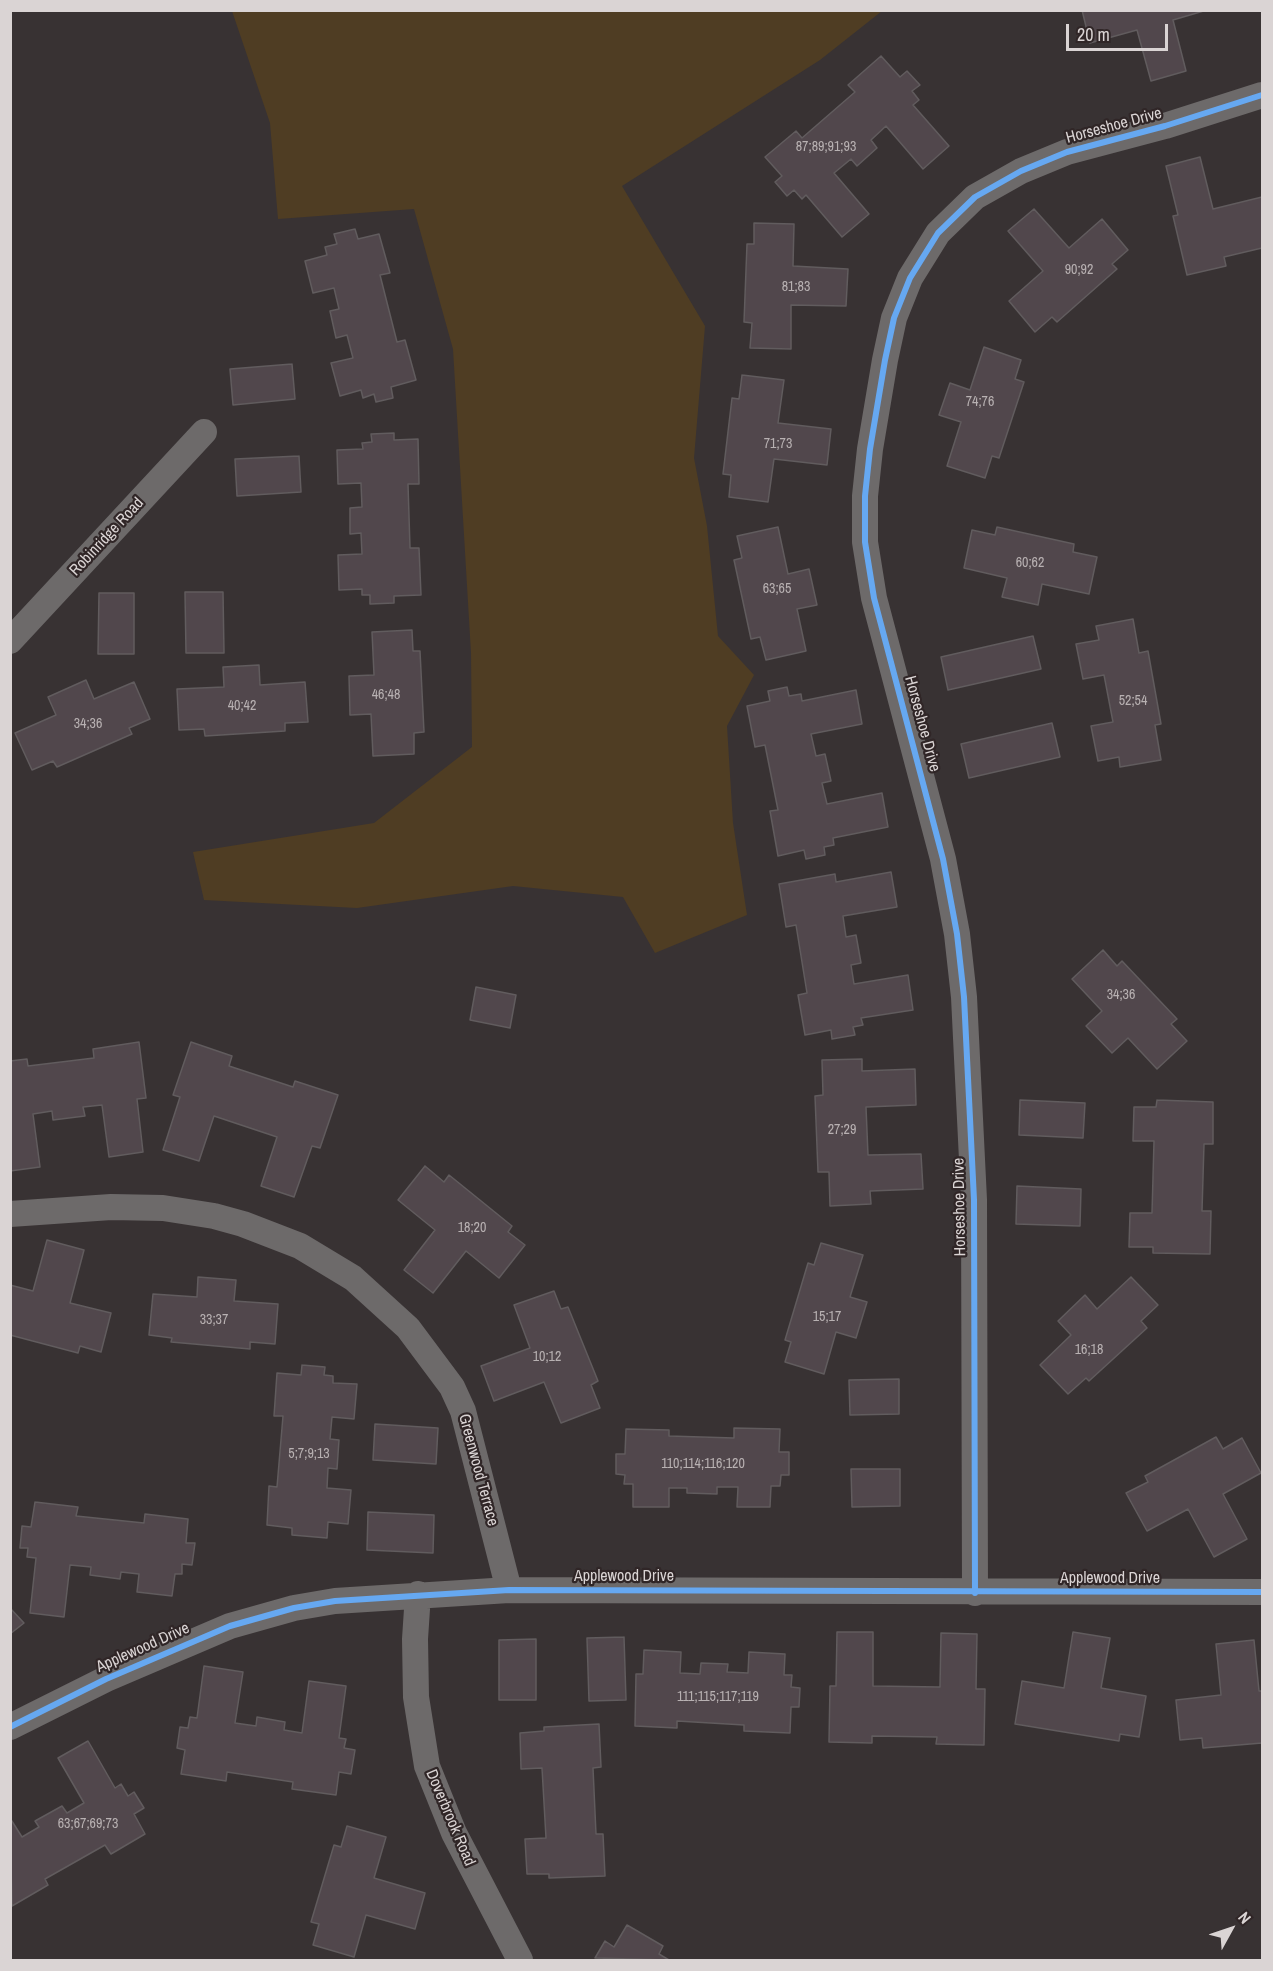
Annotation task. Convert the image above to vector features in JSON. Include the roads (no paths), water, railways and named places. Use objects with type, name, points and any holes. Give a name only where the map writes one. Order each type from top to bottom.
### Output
[{"type":"street","name":"Horseshoe Drive","points":[[975,1593],[974,1200],[964,997],[957,934],[943,859],[874,598],[865,542],[865,496],[870,449],[885,360],[894,318],[909,278],[938,232],[975,196],[1021,171],[1067,152],[1165,126],[1263,95]]},
{"type":"street","name":"Robinridge Road","points":[[10,641],[204,432]]},
{"type":"street","name":"Greenwood Terrace","points":[[10,1214],[111,1208],[163,1209],[214,1216],[300,1246],[353,1278],[408,1328],[452,1387],[463,1411],[509,1590]]},
{"type":"street","name":"Applewood Drive","points":[[10,1727],[106,1679],[230,1626],[294,1608],[418,1594],[509,1590],[1263,1592]]},
{"type":"street","name":"Doverbrook Road","points":[[418,1594],[415,1639],[416,1697],[427,1766],[454,1833],[520,1960]]}]
